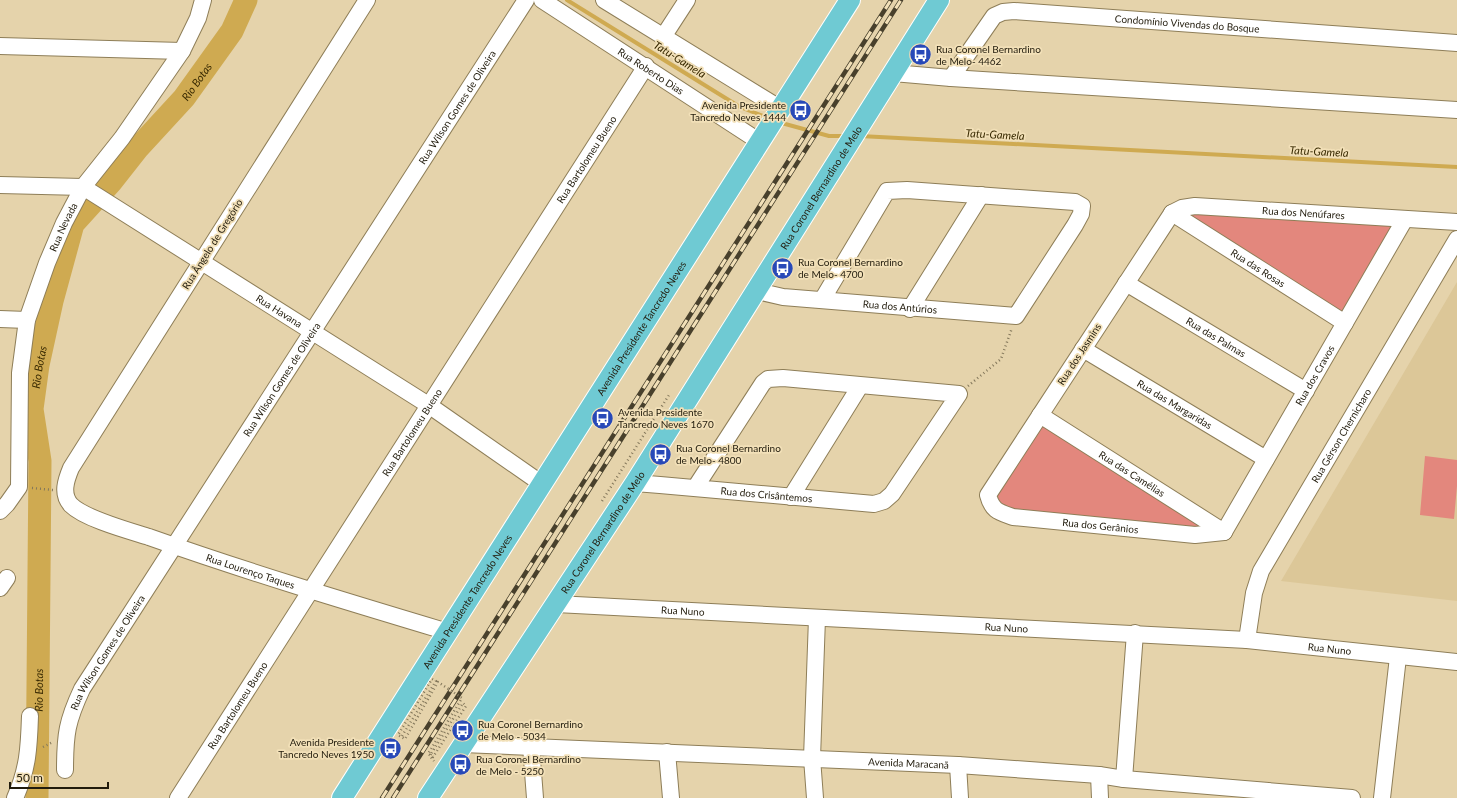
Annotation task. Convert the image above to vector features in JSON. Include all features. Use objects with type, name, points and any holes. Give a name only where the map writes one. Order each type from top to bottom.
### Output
[{"type":"main road","name":"Avenida Presidente Tancredo Neves","points":[[342,798],[850,0]]},
{"type":"main road","name":"Rua Coronel Bernardino de Melo","points":[[428,798],[635,483],[757,291],[840,154],[939,0]]},
{"type":"street","name":"Rua Nevada","points":[[8,498],[20,373],[27,320],[53,250],[85,188],[122,138],[182,51],[198,18],[203,0]]},
{"type":"street","name":"Rua Ângelo de Gregório","points":[[65,491],[71,468],[367,0]]},
{"type":"street","name":"Rua Wilson Gomes de Oliveira","points":[[65,770],[65,736],[73,708],[82,689],[526,0]]},
{"type":"street","name":"Rua Roberto Dias","points":[[542,0],[761,140]]},
{"type":"street","points":[[604,0],[779,112]]},
{"type":"street","points":[[663,37],[687,0]]},
{"type":"street","name":"Condomínio Vivendas do Bosque","points":[[950,78],[994,16],[1003,12],[1014,11],[1457,42]]},
{"type":"street","points":[[0,46],[182,51]]},
{"type":"street","name":"Rua Bartolomeu Bueno","points":[[178,798],[646,66]]},
{"type":"street","points":[[893,73],[950,78],[1457,110]]},
{"type":"street","name":"Rua Havana","points":[[0,184],[85,188],[430,406],[542,484]]},
{"type":"street","points":[[822,300],[887,191],[907,190],[1066,201],[1074,202],[1082,206],[1081,214],[1016,316]]},
{"type":"street","points":[[910,309],[981,195]]},
{"type":"street","name":"Rua dos Nenúfares","points":[[1172,213],[1182,208],[1195,206],[1457,222]]},
{"type":"street","name":"Rua dos Jasmins","points":[[988,495],[1172,213]]},
{"type":"street","name":"Rua das Rosas","points":[[1172,213],[1345,323]]},
{"type":"street","name":"Rua dos Cravos","points":[[1224,532],[1405,219]]},
{"type":"street","name":"Rua Gérson Chernicharo","points":[[1247,640],[1254,593],[1261,571],[1457,239]]},
{"type":"street","name":"Rua das Palmas","points":[[1126,283],[1306,391]]},
{"type":"street","name":"Rua dos Antúrios","points":[[757,291],[783,297],[910,309],[1016,316]]},
{"type":"street","points":[[0,319],[27,320]]},
{"type":"street","name":"Rua das Margaridas","points":[[1083,349],[1266,459]]},
{"type":"street","points":[[695,488],[763,382],[768,379],[783,378],[959,394]]},
{"type":"street","points":[[791,496],[860,386]]},
{"type":"street","name":"Rua dos Crisântemos","points":[[635,483],[874,504],[884,501],[892,494],[959,394]]},
{"type":"street","name":"Rua das Camélias","points":[[1040,415],[1224,532]]},
{"type":"street","name":"Rua Lourenço Taques","points":[[65,491],[67,500],[72,506],[82,512],[173,546],[311,591],[448,632]]},
{"type":"street","name":"Rua dos Gerânios","points":[[988,495],[990,505],[998,512],[1013,517],[1195,535],[1224,532]]},
{"type":"street","name":"Rua Nuno","points":[[556,604],[1247,640],[1457,662]]},
{"type":"street","points":[[815,798],[812,758],[817,618]]},
{"type":"street","points":[[1124,779],[1135,633]]},
{"type":"street","points":[[1382,798],[1398,657]]},
{"type":"street","points":[[15,798],[25,773],[29,752],[30,716]]},
{"type":"street","name":"Avenida Maracanã","points":[[463,744],[958,765],[1099,775],[1239,793],[1352,798]]},
{"type":"street","points":[[532,746],[535,798]]},
{"type":"street","points":[[667,752],[670,798]]},
{"type":"street","points":[[958,765],[960,798]]},
{"type":"street","points":[[1099,775],[1100,798]]},
{"type":"path","points":[[959,394],[1001,359],[1016,316]]},
{"type":"path","points":[[598,507],[670,393]]},
{"type":"path","points":[[8,498],[65,491]]},
{"type":"path","points":[[402,736],[436,681],[432,679],[398,735],[405,739],[438,682],[462,698],[428,754],[433,757],[466,706],[462,703],[447,729],[431,754],[430,756]]},
{"type":"path","points":[[29,752],[65,736]]},
{"type":"path","points":[[435,763],[440,756]]},
{"type":"shaded area","points":[[1182,211],[1401,222],[1344,317]]},
{"type":"shaded area","points":[[1457,282],[1457,601],[1281,581],[1393,391]]},
{"type":"shaded area","points":[[1040,418],[1217,534],[1015,513],[988,495]]},
{"type":"shaded area","points":[[1425,456],[1457,460],[1457,486],[1454,519],[1420,515]]},
{"type":"waterway","name":"Rio Botas","points":[[37,798],[40,461],[32,409],[38,365],[52,301],[73,224],[112,181],[138,148],[184,98],[232,31],[246,0]]},
{"type":"waterway","name":"Tatu-Gamela","points":[[567,0],[740,107],[768,118]]},
{"type":"waterway","name":"Tatu-Gamela","points":[[778,122],[829,136],[845,136]]},
{"type":"waterway","name":"Tatu-Gamela","points":[[860,136],[1457,167]]},
{"type":"railway","points":[[382,798],[891,0]]},
{"type":"railway","points":[[393,798],[901,0]]},
{"type":"place","name":"Rua Coronel Bernardino de Melo- 4462","points":[[921,55]]},
{"type":"place","name":"Avenida Presidente Tancredo Neves 1444","points":[[801,111]]},
{"type":"place","name":"Rua Coronel Bernardino de Melo- 4700","points":[[783,268]]},
{"type":"place","name":"Avenida Presidente Tancredo Neves 1670","points":[[602,418]]},
{"type":"place","name":"Rua Coronel Bernardino de Melo- 4800","points":[[660,454]]},
{"type":"place","name":"Rua Coronel Bernardino de Melo - 5034","points":[[463,730]]},
{"type":"place","name":"Avenida Presidente Tancredo Neves 1950","points":[[390,748]]},
{"type":"place","name":"Rua Coronel Bernardino de Melo - 5250","points":[[460,765]]}]
